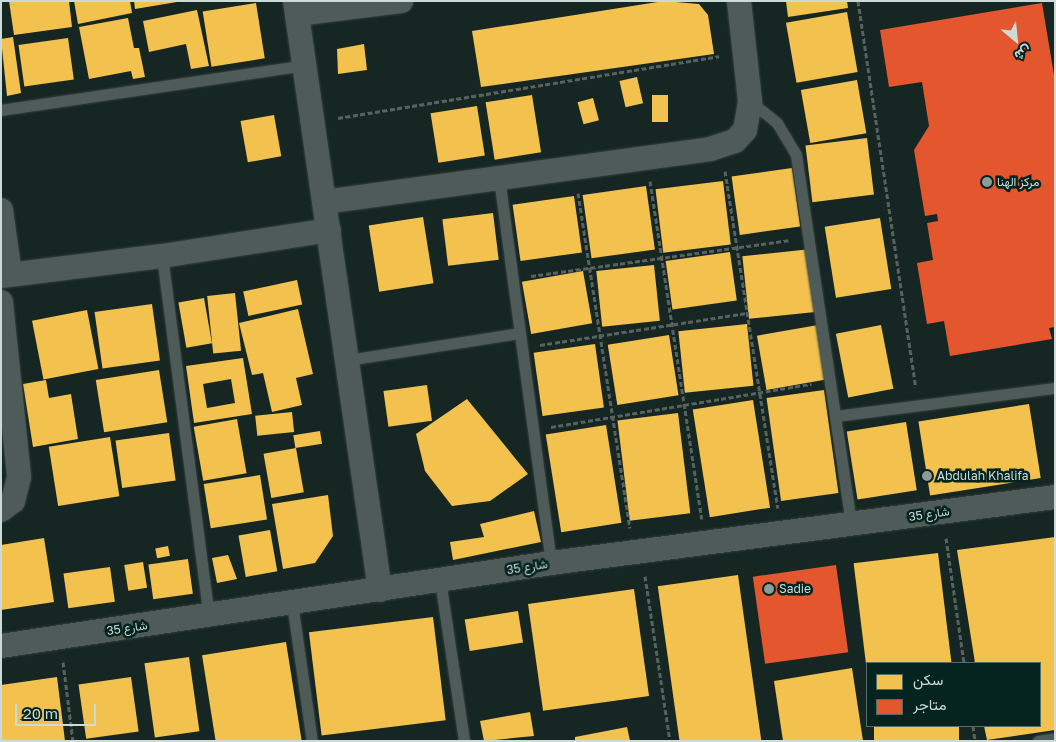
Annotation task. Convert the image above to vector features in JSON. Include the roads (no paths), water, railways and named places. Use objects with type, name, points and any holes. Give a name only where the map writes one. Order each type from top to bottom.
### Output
[{"type":"street","points":[[380,590],[296,8],[402,1]]},
{"type":"street","points":[[324,202],[722,147],[735,141],[745,130],[750,101],[739,1]]},
{"type":"street","points":[[1,210],[6,275],[162,256],[328,230]]},
{"type":"street","points":[[1,302],[19,477],[19,490],[13,501],[1,510]]},
{"type":"street","name":"شارع 35","points":[[1,646],[551,563],[1055,497]]},
{"type":"lane","points":[[1,110],[305,65]]},
{"type":"lane","points":[[750,101],[777,123],[796,155],[810,237],[851,524]]},
{"type":"lane","points":[[499,178],[551,563]]},
{"type":"lane","points":[[162,256],[209,616]]},
{"type":"lane","points":[[347,360],[520,332]]},
{"type":"lane","points":[[835,416],[1055,388]]},
{"type":"lane","points":[[440,580],[464,741]]},
{"type":"lane","points":[[292,603],[312,741]]},
{"type":"lane","points":[[1038,741],[1055,738]]},
{"type":"place","name":"مركز الهنا","points":[[987,182]]},
{"type":"place","name":"Abdulah Khalifa","points":[[927,476]]},
{"type":"place","name":"Sadie","points":[[769,589]]}]
